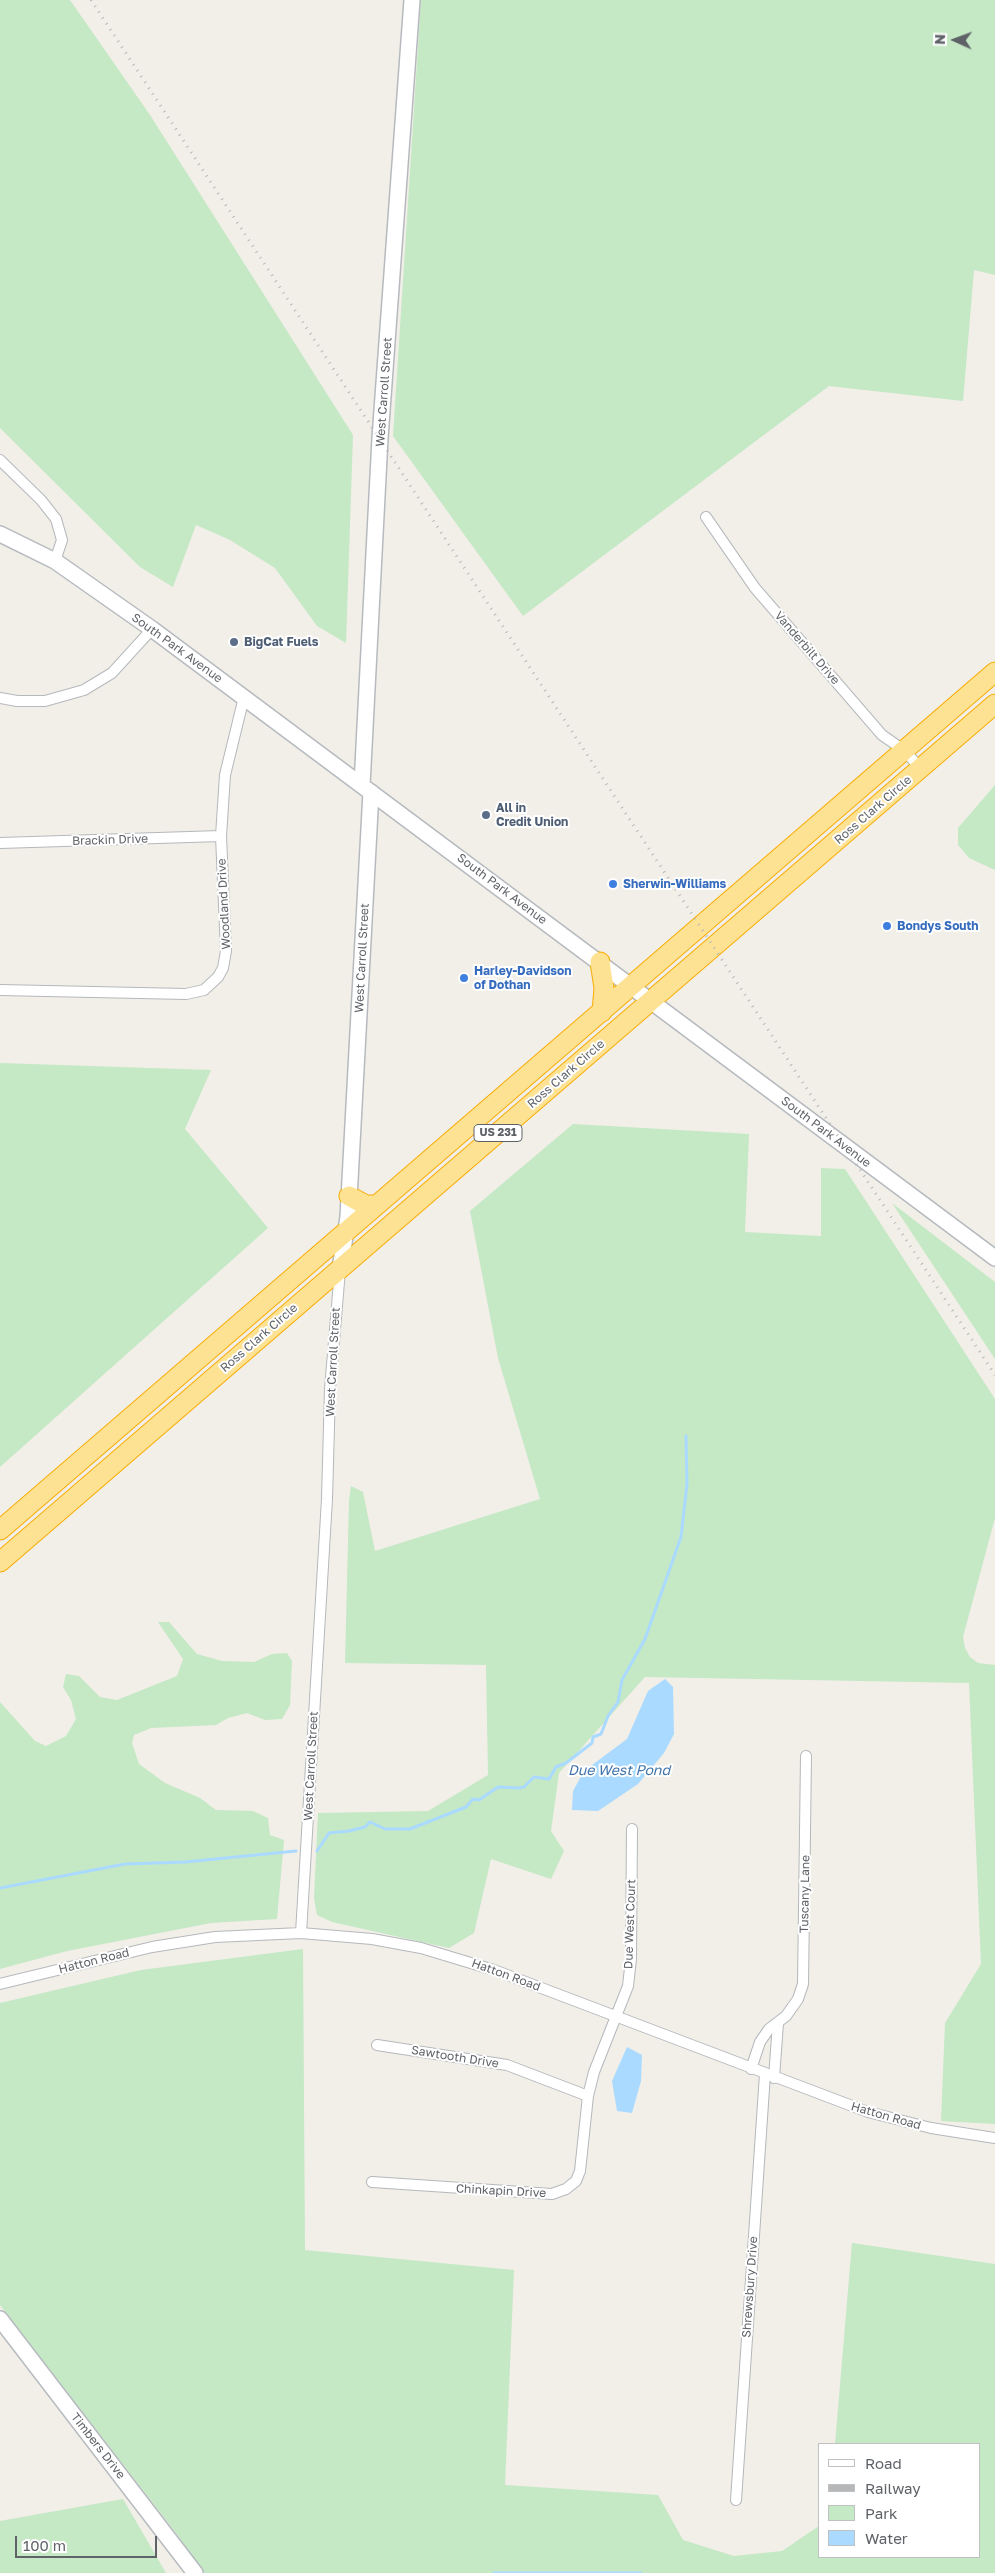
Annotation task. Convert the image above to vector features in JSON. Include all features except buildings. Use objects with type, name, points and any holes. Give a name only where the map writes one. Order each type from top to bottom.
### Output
[{"type":"highway","name":"Ross Clark Circle","points":[[0,1530],[995,672]]},
{"type":"highway","name":"Ross Clark Circle","points":[[0,1562],[995,704]]},
{"type":"highway","points":[[600,962],[604,988],[602,1012]]},
{"type":"highway","points":[[546,1060],[562,1078]]},
{"type":"highway","points":[[434,1156],[450,1174]]},
{"type":"highway","points":[[349,1196],[366,1205],[377,1205]]},
{"type":"highway","points":[[25,1508],[42,1526]]},
{"type":"street","name":"West Carroll Street","points":[[301,1933],[327,1499],[330,1389],[340,1269],[349,1196],[380,438],[412,0]]},
{"type":"street","points":[[0,460],[41,500],[56,519],[62,540],[55,561]]},
{"type":"street","name":"Vanderbilt Drive","points":[[706,517],[755,588],[882,735],[905,751],[920,768]]},
{"type":"street","name":"South Park Avenue","points":[[0,534],[55,561],[152,629],[995,1258]]},
{"type":"street","points":[[0,698],[17,701],[45,701],[84,690],[112,673],[152,629]]},
{"type":"street","name":"Woodland Drive","points":[[0,990],[176,995],[204,990],[218,977],[226,960],[221,836],[228,755],[244,697]]},
{"type":"street","name":"Brackin Drive","points":[[0,843],[221,836]]},
{"type":"street","name":"Tuscany Lane","points":[[751,2069],[760,2042],[769,2029],[786,2016],[798,1999],[803,1984],[806,1756]]},
{"type":"street","name":"Due West Court","points":[[615,2017],[628,1986],[631,1959],[632,1829]]},
{"type":"street","name":"Hatton Road","points":[[0,1984],[182,1941],[244,1934],[301,1933],[372,1939],[421,1948],[494,1970],[868,2112],[904,2122],[995,2138]]},
{"type":"street","name":"Chinkapin Drive","points":[[372,2182],[552,2194],[566,2188],[576,2181],[580,2172],[588,2096],[594,2072],[615,2017]]},
{"type":"street","points":[[769,2076],[778,2023]]},
{"type":"street","name":"Sawtooth Drive","points":[[377,2045],[507,2065],[588,2096]]},
{"type":"street","name":"Shrewsbury Drive","points":[[736,2500],[769,2076]]},
{"type":"street","name":"Timbers Drive","points":[[0,2318],[195,2573]]},
{"type":"green space","points":[[0,0],[70,0],[150,115],[353,435],[346,643],[317,626],[275,568],[230,540],[196,525],[173,587],[140,567],[0,428]]},
{"type":"green space","points":[[421,0],[995,0],[995,275],[974,270],[963,401],[829,386],[523,616],[393,436]]},
{"type":"green space","points":[[995,785],[995,870],[969,858],[958,845],[958,828]]},
{"type":"green space","points":[[0,1063],[211,1070],[185,1129],[268,1228],[0,1467]]},
{"type":"green space","points":[[573,1124],[749,1134],[745,1232],[821,1236],[821,1168],[845,1169],[995,1399],[995,1518],[963,1637],[965,1648],[970,1657],[978,1663],[995,1665],[995,2124],[941,2121],[945,2023],[981,1964],[969,1683],[645,1677],[559,1773],[551,1831],[564,1851],[551,1879],[491,1859],[474,1933],[449,1948],[332,1922],[317,1915],[314,1898],[318,1813],[428,1811],[488,1775],[486,1665],[345,1663],[349,1501],[351,1486],[363,1492],[375,1551],[540,1499],[498,1358],[470,1211]]},
{"type":"green space","points":[[892,1203],[995,1282],[995,1359]]},
{"type":"green space","points":[[158,1622],[169,1622],[197,1654],[222,1661],[254,1662],[272,1654],[287,1653],[292,1661],[290,1705],[282,1719],[265,1720],[247,1713],[228,1718],[216,1725],[151,1728],[134,1735],[132,1743],[139,1764],[165,1783],[200,1798],[216,1810],[253,1811],[268,1818],[270,1835],[284,1840],[277,1919],[211,1923],[67,1951],[0,1969],[0,1702],[35,1741],[46,1746],[66,1736],[76,1719],[71,1700],[63,1687],[66,1674],[79,1676],[100,1697],[117,1700],[177,1676],[183,1659]]},
{"type":"green space","points":[[303,1949],[305,2250],[514,2270],[505,2485],[658,2495],[683,2540],[734,2556],[782,2551],[818,2527],[818,2558],[980,2558],[980,2443],[835,2443],[852,2243],[995,2264],[995,2573],[202,2573],[179,2537],[0,2305],[0,2003],[141,1970]]},
{"type":"green space","points":[[123,2499],[166,2573],[0,2573],[0,2521]]},
{"type":"water","name":"Due West Pond","points":[[665,1679],[673,1687],[674,1734],[664,1753],[638,1784],[598,1811],[572,1810],[573,1791],[584,1771],[627,1739],[648,1691]]},
{"type":"water","points":[[627,2047],[642,2055],[641,2081],[632,2113],[617,2111],[612,2081]]},
{"type":"waterway","points":[[317,1851],[329,1833],[365,1827],[370,1822],[385,1829],[410,1829],[466,1807],[473,1799],[479,1800],[498,1787],[524,1787],[534,1777],[549,1779],[556,1767],[566,1763],[592,1743],[593,1737],[601,1734],[608,1716],[618,1702],[622,1680],[645,1639],[681,1537],[687,1484],[686,1436]]},
{"type":"waterway","points":[[0,1888],[125,1864],[185,1862],[296,1851]]},
{"type":"waterway","points":[[494,2573],[641,2573]]},
{"type":"railway","points":[[91,0],[995,1375]]},
{"type":"place","name":"BigCat Fuels","points":[[234,642]]},
{"type":"place","name":"All in Credit Union","points":[[486,815]]},
{"type":"place","name":"Sherwin-Williams","points":[[613,884]]},
{"type":"place","name":"Bondys South","points":[[887,926]]},
{"type":"place","name":"Harley-Davidson of Dothan","points":[[464,978]]}]
